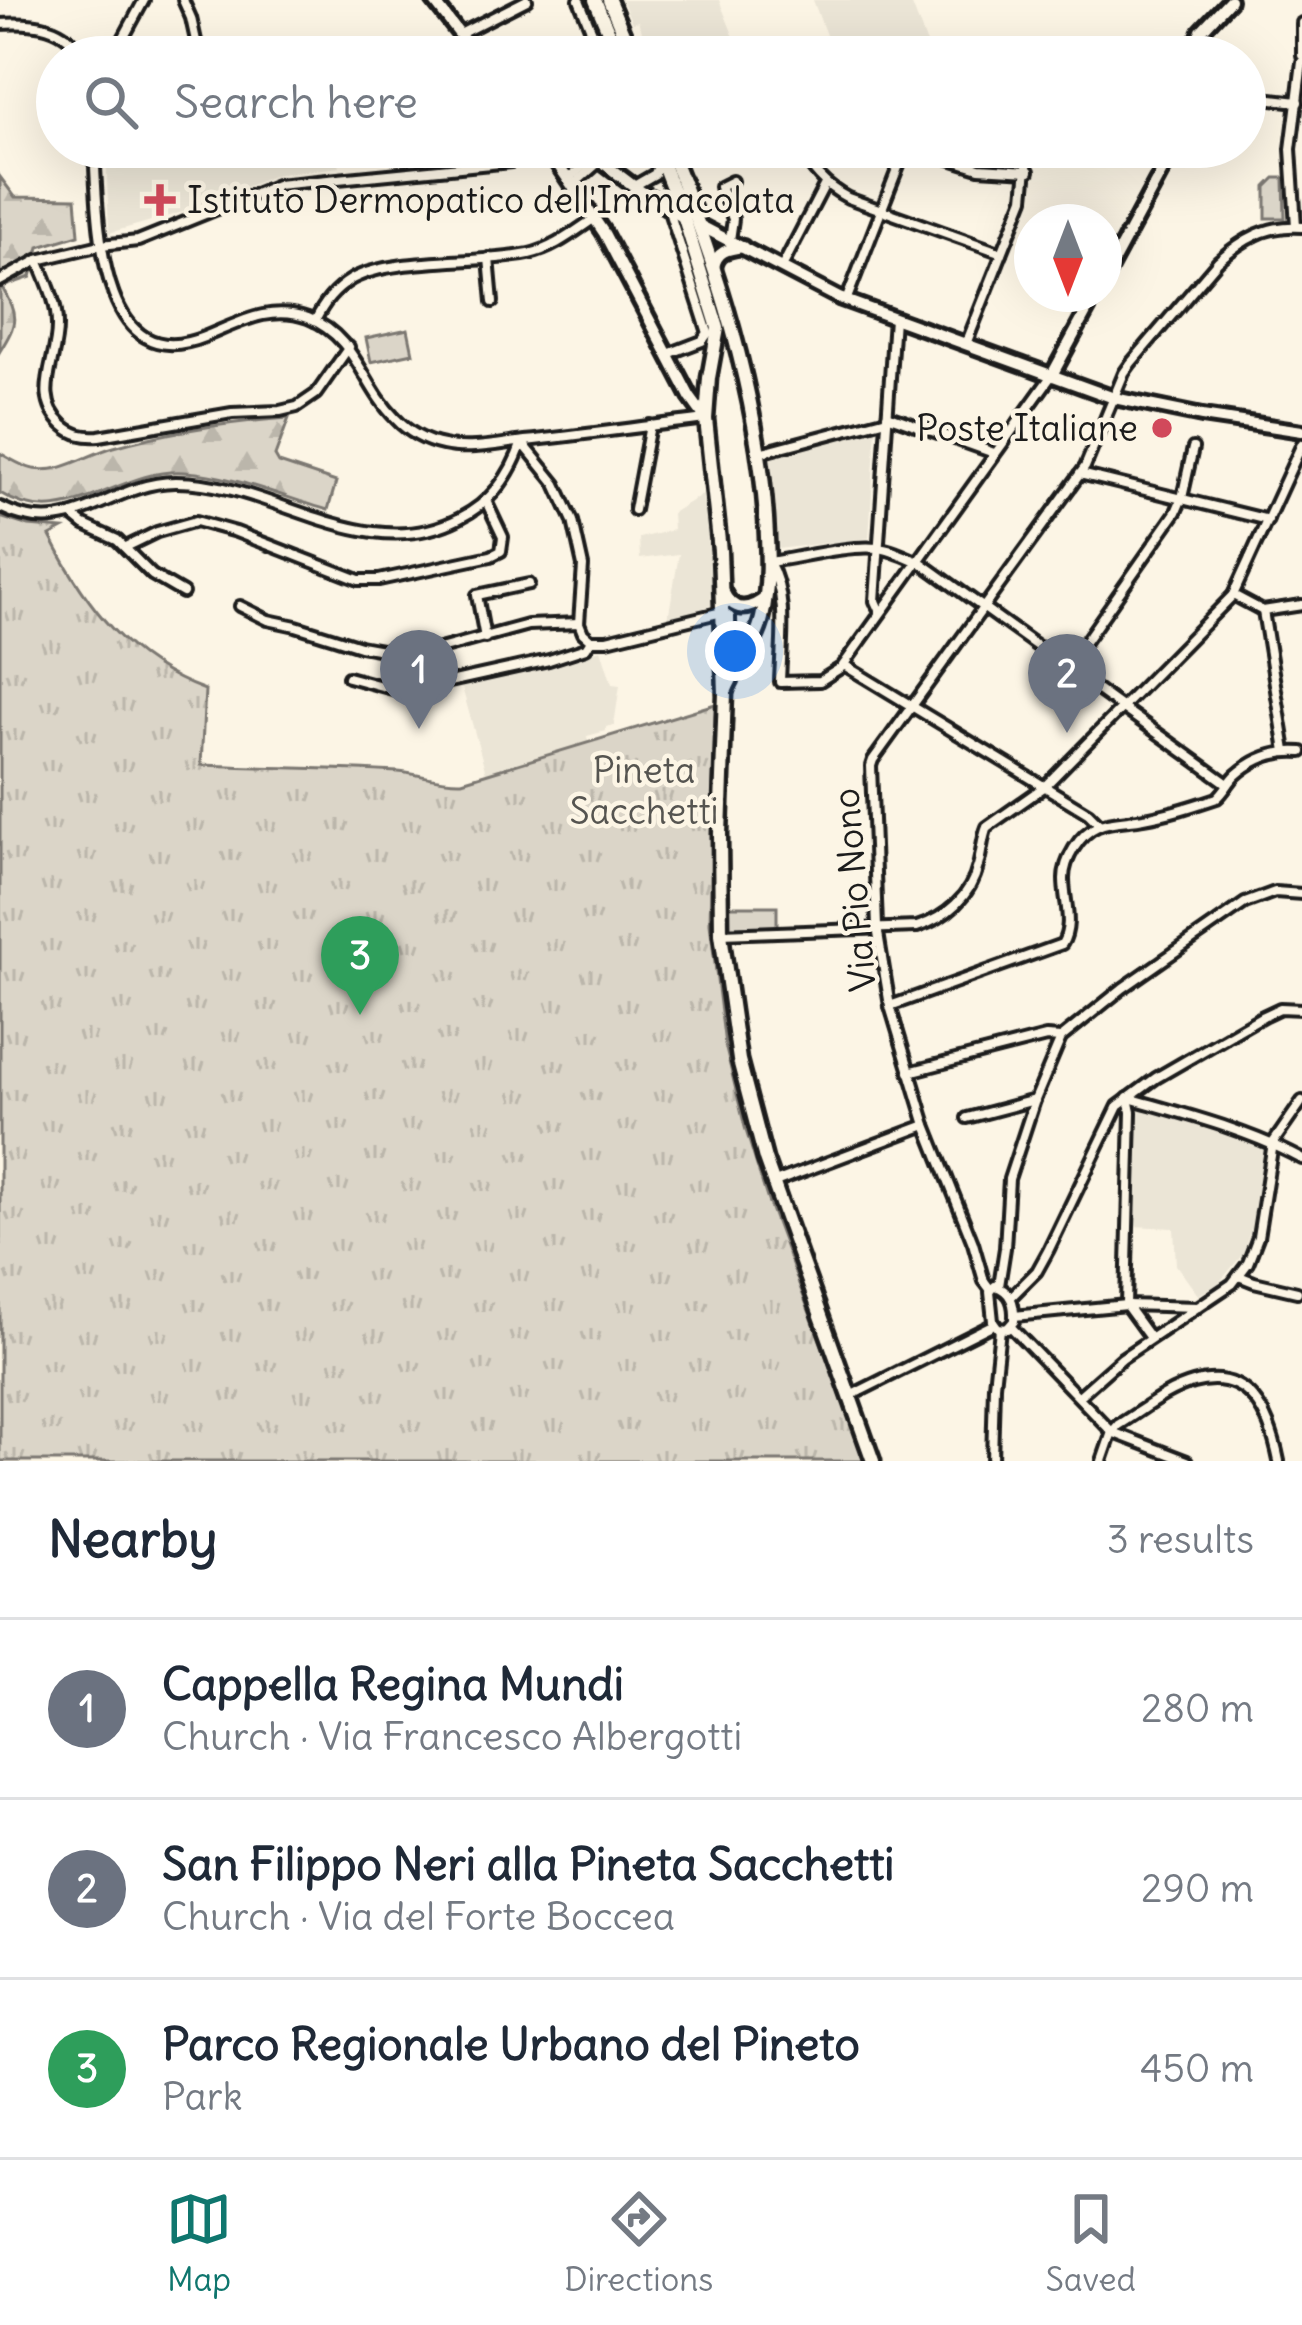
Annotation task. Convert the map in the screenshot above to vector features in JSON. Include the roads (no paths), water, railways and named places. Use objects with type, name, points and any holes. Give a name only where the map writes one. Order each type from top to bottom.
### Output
[{"type":"main road","points":[[595,0],[610,36]]},
{"type":"main road","points":[[609,0],[624,36]]},
{"type":"main road","points":[[672,168],[718,328],[706,419],[720,546],[725,693],[721,934],[739,1060],[773,1183],[873,1461]]},
{"type":"main road","points":[[675,168],[699,225],[747,382],[759,452],[769,562],[766,597],[758,633],[725,693]]},
{"type":"main road","points":[[684,218],[699,225]]},
{"type":"street","points":[[124,36],[144,0]]},
{"type":"street","points":[[183,0],[195,36]]},
{"type":"street","points":[[433,0],[458,35],[527,0]]},
{"type":"street","points":[[579,0],[594,36]]},
{"type":"street","points":[[1200,36],[1231,0]]},
{"type":"street","points":[[0,24],[30,23],[66,36]]},
{"type":"street","points":[[1299,227],[1292,149],[1302,23]]},
{"type":"street","points":[[1266,98],[1298,102]]},
{"type":"street","points":[[95,168],[100,245],[110,285],[122,314],[135,328],[158,340],[189,342],[267,313],[315,321],[349,347],[392,415],[421,437],[454,447],[706,419],[595,218],[560,168]]},
{"type":"street","points":[[0,281],[38,260],[140,240],[277,184],[447,168]]},
{"type":"street","points":[[570,182],[586,168]]},
{"type":"street","points":[[609,168],[684,218]]},
{"type":"street","points":[[634,186],[658,168]]},
{"type":"street","points":[[812,168],[825,184],[848,198],[1002,253]]},
{"type":"street","points":[[846,301],[900,168]]},
{"type":"street","points":[[966,344],[1022,204],[1029,171],[979,168]]},
{"type":"street","points":[[1122,246],[1163,168]]},
{"type":"street","points":[[730,241],[733,220],[720,187],[731,181]]},
{"type":"street","points":[[781,269],[825,184]]},
{"type":"street","points":[[668,208],[708,332],[702,341],[668,354]]},
{"type":"street","points":[[315,321],[332,294],[361,275],[536,252],[595,218]]},
{"type":"street","points":[[699,225],[846,301],[1114,398],[1302,431]]},
{"type":"street","name":"Via Pio Nono","points":[[995,1288],[984,1280],[926,1125],[890,1006],[877,927],[871,766],[1080,474],[1126,368],[1218,261],[1259,232],[1299,227]]},
{"type":"street","points":[[714,271],[721,252],[743,247]]},
{"type":"street","points":[[490,258],[493,302]]},
{"type":"street","points":[[38,260],[57,318],[47,400],[62,424],[83,436],[232,413],[292,409],[312,399],[349,347]]},
{"type":"street","points":[[1086,312],[1052,375],[916,561],[844,665],[820,681],[780,682],[780,600],[769,562],[878,548],[916,561],[1228,784]]},
{"type":"street","points":[[880,612],[874,601],[894,318]]},
{"type":"street","points":[[759,452],[887,417],[994,453]]},
{"type":"street","points":[[634,510],[650,425]]},
{"type":"street","points":[[0,507],[28,517],[58,519],[130,491],[182,482],[359,530],[400,534],[439,528],[486,501],[511,471],[522,442]]},
{"type":"street","points":[[522,442],[556,484],[575,529],[583,566],[579,623],[583,633],[592,640],[607,640],[722,612],[730,617],[731,677]]},
{"type":"street","points":[[721,934],[923,926],[956,904],[974,881],[987,827],[1043,787],[1233,595],[1302,444]]},
{"type":"street","points":[[1066,669],[1172,517],[1182,498],[1193,448]]},
{"type":"street","points":[[1080,474],[1268,520]]},
{"type":"street","points":[[126,547],[175,525],[200,521],[351,578],[379,580],[501,551],[503,536],[486,501]]},
{"type":"street","points":[[73,515],[126,547],[152,575],[183,593]]},
{"type":"street","points":[[485,638],[477,595],[529,584]]},
{"type":"street","points":[[721,588],[730,604],[740,609],[766,597]]},
{"type":"street","points":[[1233,595],[1263,611],[1302,605]]},
{"type":"street","points":[[240,606],[272,622],[399,653],[424,653],[533,624],[579,623]]},
{"type":"street","points":[[1263,611],[1286,751]]},
{"type":"street","points":[[348,676],[404,692],[549,659],[583,649],[592,640]]},
{"type":"street","points":[[844,665],[1088,813],[1100,825]]},
{"type":"street","points":[[890,1006],[1062,944],[1068,924],[1067,861],[1082,838],[1100,825],[1152,817],[1220,796],[1253,762],[1286,751],[1302,752]]},
{"type":"street","points":[[992,1461],[1001,1327],[995,1288],[1005,1242],[1007,1185],[1061,1038],[1123,988],[1245,903],[1275,892],[1302,894]]},
{"type":"street","points":[[1011,1297],[1037,1271],[1118,1106],[1196,1053],[1263,1016],[1280,1008],[1302,1010]]},
{"type":"street","points":[[909,1072],[1046,1037],[1061,1038]]},
{"type":"street","points":[[1128,1098],[1209,1121],[1302,1159]]},
{"type":"street","points":[[1128,1098],[1126,1305],[1150,1338]]},
{"type":"street","points":[[967,1118],[1035,1100]]},
{"type":"street","points":[[1079,1396],[1122,1358],[1232,1284],[1249,1263],[1258,1238],[1273,1144],[1302,1102]]},
{"type":"street","points":[[773,1183],[926,1125]]},
{"type":"street","points":[[1239,1276],[1298,1292]]},
{"type":"street","points":[[995,1288],[1011,1297]]},
{"type":"street","points":[[1011,1297],[1014,1316]]},
{"type":"street","points":[[849,1397],[1001,1327],[1014,1316],[1126,1305],[1199,1307]]},
{"type":"street","points":[[1001,1327],[1112,1432],[1187,1461]]},
{"type":"street","points":[[1102,1461],[1118,1425],[1189,1384],[1206,1381],[1243,1389],[1256,1400],[1269,1424],[1279,1461]]},
{"type":"place","name":"Istituto Dermopatico dell'Immacolata","points":[[160,200]]},
{"type":"place","name":"Poste Italiane","points":[[1162,428]]},
{"type":"place","name":"Cappella Regina Mundi","points":[[419,729]]},
{"type":"place","name":"San Filippo Neri alla Pineta Sacchetti","points":[[1067,733]]},
{"type":"place","name":"Parco Regionale Urbano del Pineto","points":[[360,1015]]},
{"type":"park label","name":"Pineta Sacchetti","points":[[644,790]]}]
